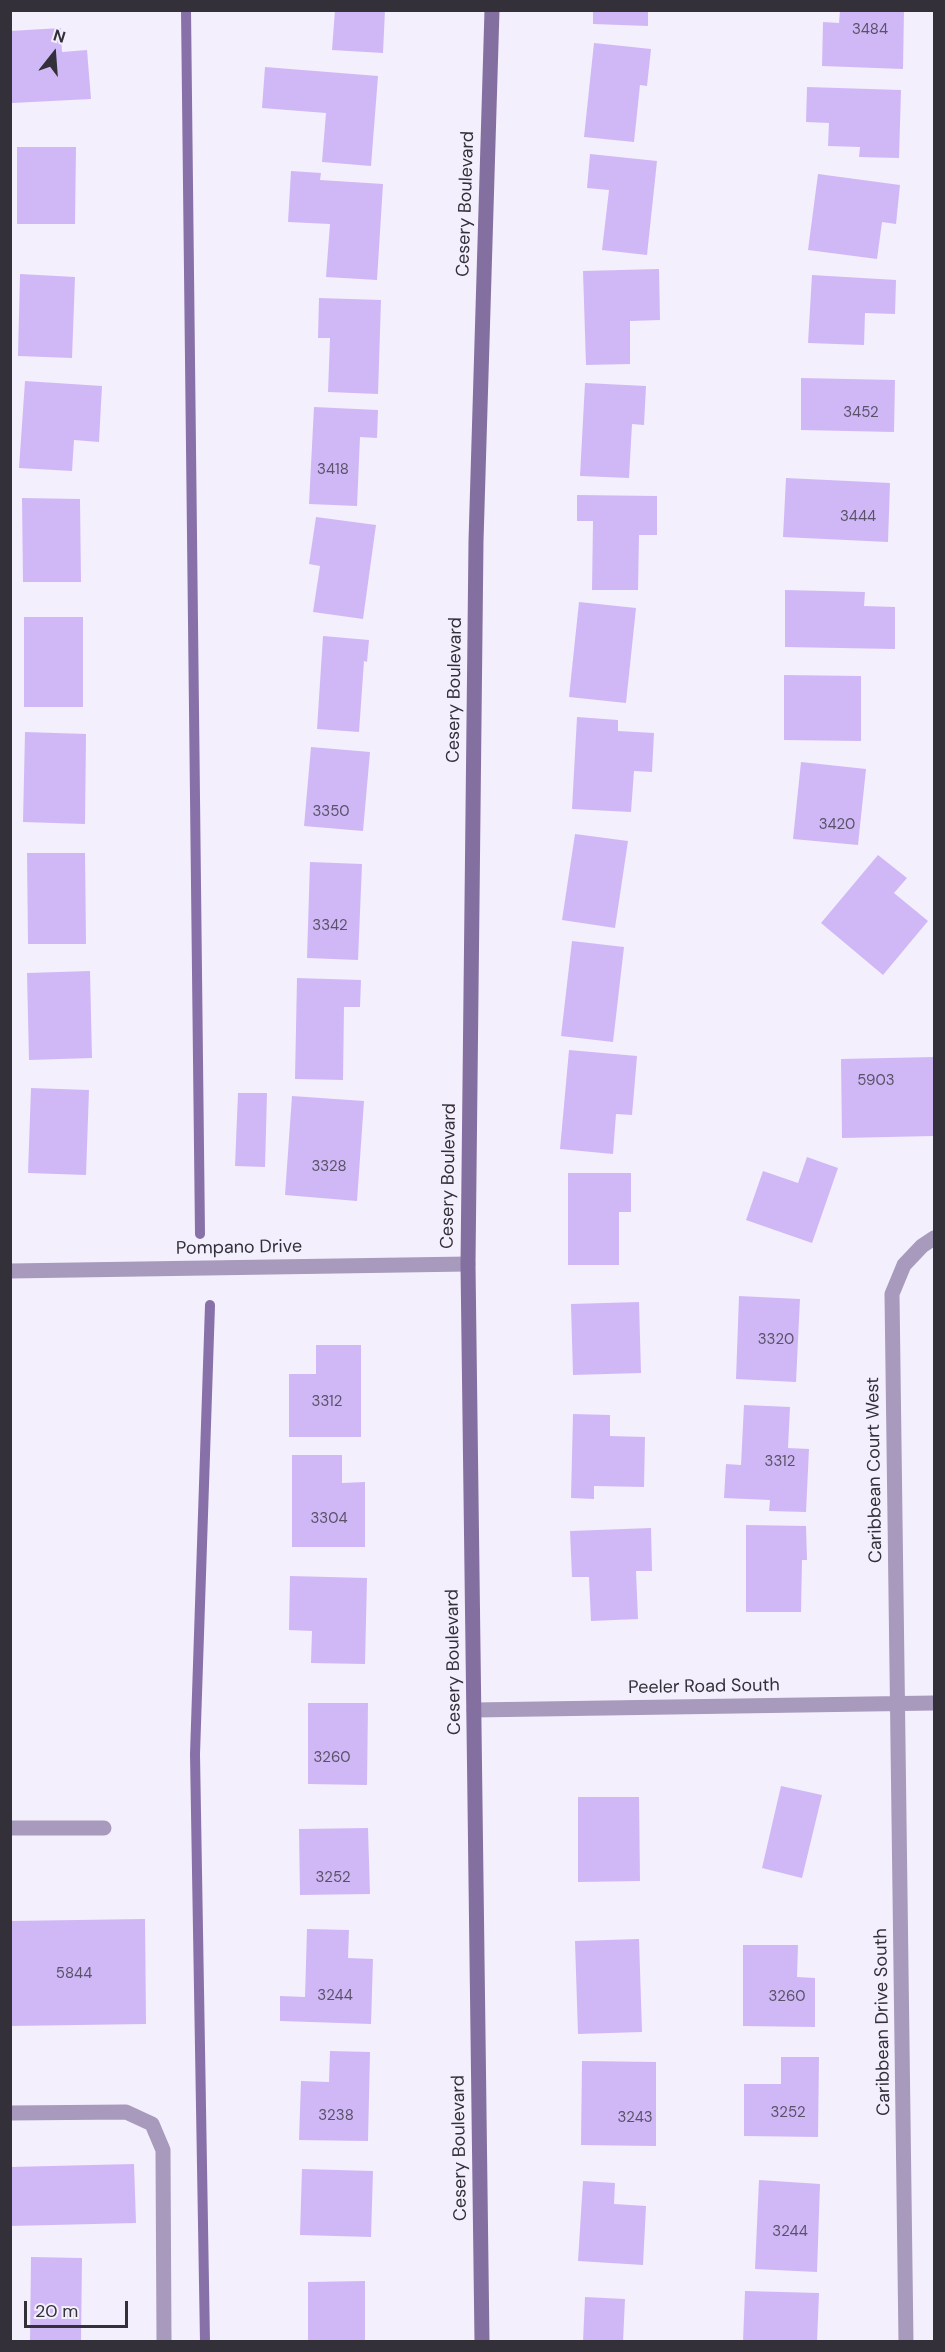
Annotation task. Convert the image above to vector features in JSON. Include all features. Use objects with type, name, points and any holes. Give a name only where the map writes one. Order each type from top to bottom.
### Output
[{"type":"main road","name":"Cesery Boulevard","points":[[482,2342],[468,1264],[476,541],[492,10]]},
{"type":"street","name":"Caribbean Court West","points":[[898,1703],[892,1294],[904,1265],[928,1242]]},
{"type":"street","name":"Pompano Drive","points":[[10,1271],[468,1264]]},
{"type":"street","name":"Peeler Road South","points":[[474,1710],[934,1702]]},
{"type":"street","name":"Caribbean Drive South","points":[[898,1703],[906,2342]]},
{"type":"street","points":[[10,1828],[104,1828]]},
{"type":"street","points":[[10,2113],[126,2112],[152,2124],[163,2150],[164,2342]]},
{"type":"building","points":[[335,10],[385,10],[383,53],[332,50]]},
{"type":"building","points":[[593,10],[648,10],[648,26],[593,24]]},
{"type":"building","points":[[840,10],[904,10],[903,69],[822,66],[823,22],[839,23]]},
{"type":"building","points":[[61,28],[62,52],[87,50],[91,99],[12,103],[10,31]]},
{"type":"building","points":[[594,43],[651,49],[647,86],[640,85],[634,142],[584,137]]},
{"type":"building","points":[[265,67],[378,76],[371,166],[322,162],[326,113],[262,108]]},
{"type":"building","points":[[807,87],[901,90],[899,158],[859,157],[860,147],[828,146],[829,123],[806,122]]},
{"type":"building","points":[[17,147],[76,147],[75,224],[17,224]]},
{"type":"building","points":[[590,154],[657,161],[647,255],[602,250],[609,190],[587,188]]},
{"type":"building","points":[[291,171],[321,173],[320,180],[383,184],[377,280],[326,277],[330,224],[288,222]]},
{"type":"building","points":[[818,174],[900,185],[896,224],[882,222],[877,259],[808,250]]},
{"type":"building","points":[[659,269],[660,320],[630,321],[630,364],[586,365],[583,271]]},
{"type":"building","points":[[20,274],[75,277],[72,358],[18,356]]},
{"type":"building","points":[[812,275],[896,280],[895,314],[865,313],[864,345],[808,343]]},
{"type":"building","points":[[319,298],[381,300],[378,394],[328,392],[330,338],[318,338]]},
{"type":"building","points":[[801,378],[895,380],[894,432],[801,430]]},
{"type":"building","points":[[25,381],[102,386],[99,442],[74,440],[72,471],[19,468]]},
{"type":"building","points":[[585,383],[646,386],[644,425],[632,424],[629,478],[580,476]]},
{"type":"building","points":[[314,407],[378,410],[377,438],[360,437],[357,506],[309,504]]},
{"type":"building","points":[[786,478],[890,483],[888,542],[783,537]]},
{"type":"building","points":[[577,495],[657,496],[657,535],[639,535],[638,590],[592,590],[593,521],[577,521]]},
{"type":"building","points":[[22,498],[80,499],[81,582],[23,582]]},
{"type":"building","points":[[316,517],[376,525],[363,619],[313,612],[320,566],[309,564]]},
{"type":"building","points":[[785,590],[865,592],[864,606],[895,607],[895,649],[785,647]]},
{"type":"building","points":[[579,602],[636,608],[626,703],[569,697]]},
{"type":"building","points":[[24,617],[83,617],[83,707],[24,707]]},
{"type":"building","points":[[323,636],[369,640],[367,662],[364,661],[359,732],[317,729]]},
{"type":"building","points":[[784,675],[861,676],[861,741],[784,740]]},
{"type":"building","points":[[577,717],[618,720],[618,731],[654,733],[652,772],[634,771],[631,812],[572,809]]},
{"type":"building","points":[[25,732],[86,734],[85,824],[23,822]]},
{"type":"building","points":[[311,747],[370,752],[363,831],[304,826]]},
{"type":"building","points":[[801,762],[866,769],[858,845],[793,839]]},
{"type":"building","points":[[575,834],[628,841],[615,928],[562,920]]},
{"type":"building","points":[[27,853],[85,853],[86,944],[28,944]]},
{"type":"building","points":[[878,855],[907,878],[894,893],[928,921],[883,975],[821,923]]},
{"type":"building","points":[[310,862],[362,864],[358,960],[307,958]]},
{"type":"building","points":[[572,941],[624,947],[613,1042],[561,1036]]},
{"type":"building","points":[[90,971],[92,1058],[29,1060],[27,973]]},
{"type":"building","points":[[297,978],[361,980],[360,1007],[344,1007],[343,1080],[295,1079]]},
{"type":"building","points":[[569,1050],[637,1056],[632,1115],[616,1114],[613,1154],[560,1149]]},
{"type":"building","points":[[934,1057],[934,1136],[842,1138],[841,1059]]},
{"type":"building","points":[[31,1088],[89,1090],[86,1175],[28,1173]]},
{"type":"building","points":[[238,1093],[267,1093],[265,1167],[235,1166]]},
{"type":"building","points":[[292,1096],[364,1101],[357,1201],[285,1195]]},
{"type":"building","points":[[807,1157],[838,1168],[812,1243],[746,1220],[763,1171],[798,1183]]},
{"type":"building","points":[[568,1173],[631,1173],[631,1212],[619,1212],[619,1265],[568,1265]]},
{"type":"building","points":[[739,1296],[800,1299],[796,1382],[736,1379]]},
{"type":"building","points":[[639,1302],[641,1373],[573,1375],[571,1304]]},
{"type":"building","points":[[316,1345],[361,1345],[361,1437],[289,1437],[289,1374],[316,1374]]},
{"type":"building","points":[[744,1405],[790,1407],[788,1448],[809,1449],[806,1512],[769,1511],[770,1500],[724,1498],[726,1464],[741,1465]]},
{"type":"building","points":[[573,1414],[610,1415],[610,1436],[645,1437],[644,1487],[594,1486],[594,1499],[571,1498]]},
{"type":"building","points":[[292,1455],[342,1455],[342,1483],[365,1482],[365,1547],[292,1547]]},
{"type":"building","points":[[746,1525],[806,1526],[807,1560],[802,1560],[801,1612],[746,1612]]},
{"type":"building","points":[[651,1528],[652,1571],[636,1571],[638,1619],[591,1621],[589,1577],[572,1577],[570,1531]]},
{"type":"building","points":[[290,1576],[367,1578],[365,1664],[311,1663],[312,1631],[289,1630]]},
{"type":"building","points":[[308,1703],[368,1703],[367,1785],[308,1784]]},
{"type":"building","points":[[781,1786],[822,1795],[802,1878],[762,1868]]},
{"type":"building","points":[[578,1797],[639,1797],[640,1881],[578,1882]]},
{"type":"building","points":[[368,1828],[370,1894],[300,1895],[299,1829]]},
{"type":"building","points":[[145,1919],[146,2024],[10,2026],[10,1921]]},
{"type":"building","points":[[307,1929],[349,1930],[348,1958],[373,1959],[371,2024],[280,2021],[280,1996],[305,1997]]},
{"type":"building","points":[[639,1939],[642,2032],[578,2034],[575,1941]]},
{"type":"building","points":[[743,1945],[798,1945],[797,1977],[815,1978],[815,2027],[743,2026]]},
{"type":"building","points":[[330,2051],[370,2052],[368,2141],[299,2140],[301,2081],[329,2082]]},
{"type":"building","points":[[781,2057],[819,2057],[818,2137],[744,2136],[744,2084],[781,2084]]},
{"type":"building","points":[[582,2061],[656,2062],[656,2146],[581,2145]]},
{"type":"building","points":[[134,2164],[136,2223],[10,2226],[10,2167]]},
{"type":"building","points":[[302,2169],[373,2171],[371,2237],[300,2235]]},
{"type":"building","points":[[759,2180],[820,2184],[817,2272],[755,2269]]},
{"type":"building","points":[[583,2181],[615,2183],[614,2204],[646,2206],[643,2265],[578,2261]]},
{"type":"building","points":[[31,2257],[82,2258],[81,2342],[30,2342]]},
{"type":"building","points":[[365,2281],[365,2342],[308,2342],[308,2282]]},
{"type":"building","points":[[745,2291],[819,2293],[817,2342],[743,2342]]},
{"type":"building","points":[[585,2297],[625,2299],[623,2342],[583,2342]]},
{"type":"waterway","points":[[186,10],[200,1234]]},
{"type":"waterway","points":[[205,2342],[195,1754],[210,1305]]}]
